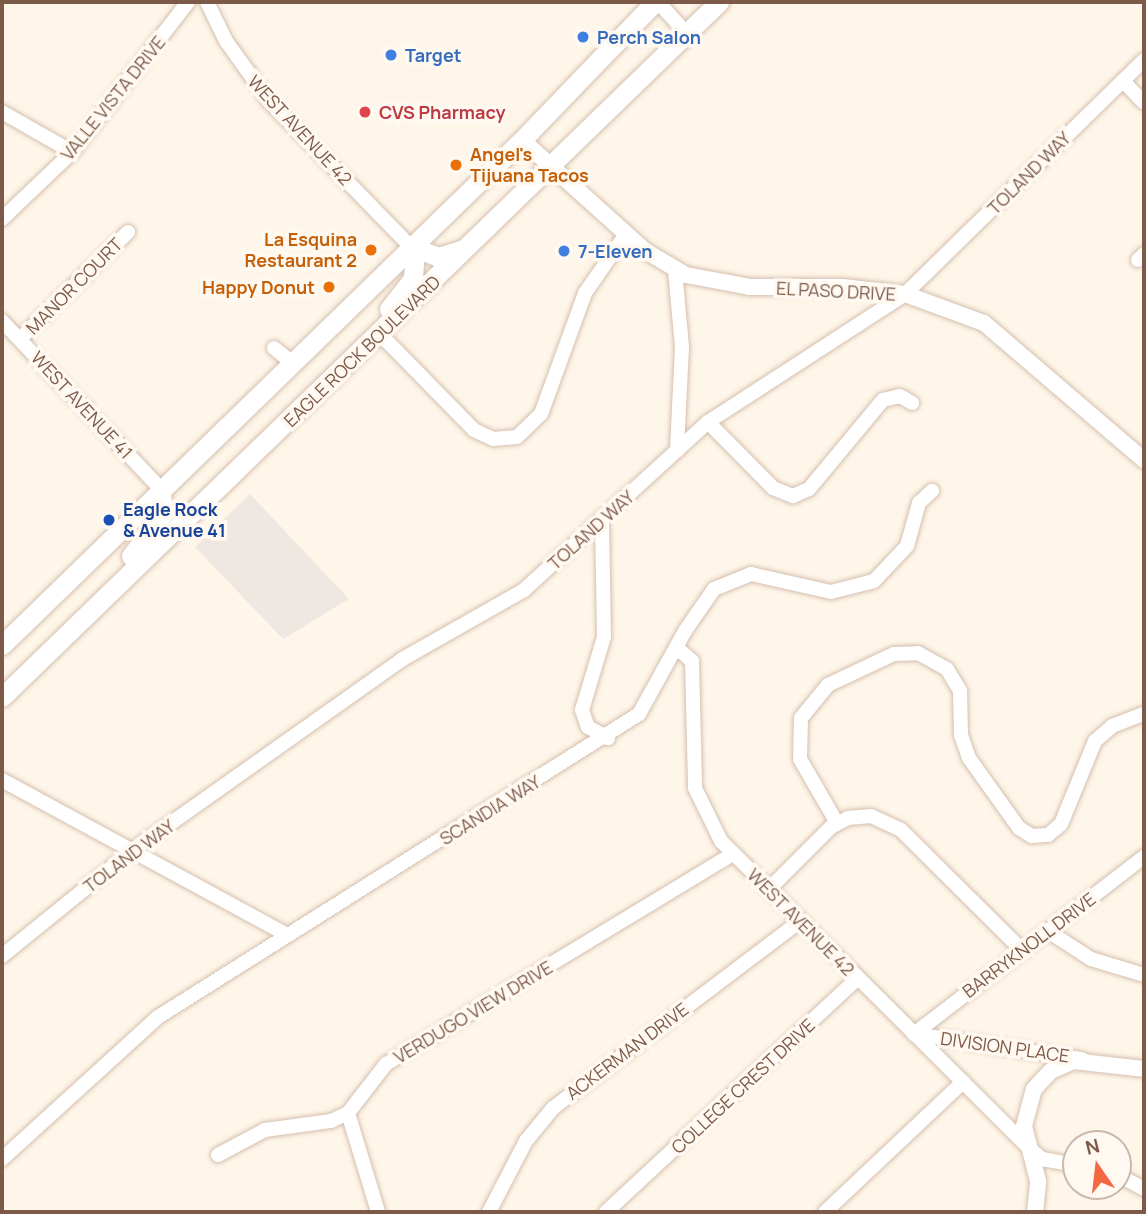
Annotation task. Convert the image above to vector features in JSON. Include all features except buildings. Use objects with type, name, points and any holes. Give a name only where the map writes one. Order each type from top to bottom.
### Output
[{"type":"main road","points":[[2,645],[522,139],[657,2]]},
{"type":"main road","name":"EAGLE ROCK BOULEVARD","points":[[2,698],[470,247],[719,2]]},
{"type":"main road","points":[[410,246],[439,257],[470,247]]},
{"type":"main road","points":[[344,367],[413,278],[415,252],[410,246]]},
{"type":"main road","points":[[118,587],[118,571],[163,514],[161,489]]},
{"type":"street","name":"VALLE VISTA DRIVE","points":[[2,219],[72,152],[188,2]]},
{"type":"street","name":"WEST AVENUE 42","points":[[206,2],[226,41],[269,101],[410,246]]},
{"type":"street","points":[[657,2],[687,34]]},
{"type":"street","name":"TOLAND WAY","points":[[2,956],[133,850],[401,660],[524,590],[602,522],[708,422],[905,294],[1144,60]]},
{"type":"street","points":[[1123,81],[1144,103]]},
{"type":"street","points":[[2,112],[72,152]]},
{"type":"street","name":"EL PASO DRIVE","points":[[522,139],[626,233],[675,270],[740,287],[842,287],[905,294],[965,313],[1002,335],[1144,460]]},
{"type":"street","name":"MANOR COURT","points":[[20,339],[128,232]]},
{"type":"street","points":[[379,333],[474,430],[494,439],[517,437],[541,414],[585,292],[626,233]]},
{"type":"street","points":[[675,270],[682,347],[677,451]]},
{"type":"street","name":"WEST AVENUE 41","points":[[2,321],[161,489]]},
{"type":"street","points":[[274,348],[291,362]]},
{"type":"street","points":[[708,422],[773,488],[793,496],[809,489],[883,400],[900,397],[912,403]]},
{"type":"street","name":"SCANDIA WAY","points":[[2,1159],[135,1035],[288,935],[608,738],[639,714],[705,598],[738,576],[765,574],[831,592],[874,581],[907,546],[919,503],[932,491]]},
{"type":"street","points":[[602,522],[604,637],[582,710],[588,727],[608,738]]},
{"type":"street","name":"WEST AVENUE 42","points":[[677,648],[692,661],[695,788],[710,824],[733,854],[1029,1147],[1042,1159],[1062,1163]]},
{"type":"street","points":[[837,823],[800,759],[801,718],[828,685],[894,654],[918,653],[947,669],[960,691],[961,734],[969,758],[1019,828],[1032,836],[1048,835],[1061,824],[1095,741],[1112,726],[1144,714]]},
{"type":"street","points":[[2,780],[288,935]]},
{"type":"street","points":[[769,889],[837,823],[859,815],[891,823],[1023,950]]},
{"type":"street","name":"VERDUGO VIEW DRIVE","points":[[348,1113],[386,1064],[733,854]]},
{"type":"street","name":"BARRYKNOLL DRIVE","points":[[914,1034],[1144,857]]},
{"type":"street","name":"ACKERMAN DRIVE","points":[[489,1212],[526,1141],[553,1108],[800,921]]},
{"type":"street","points":[[1048,931],[1091,959],[1144,975]]},
{"type":"street","name":"COLLEGE CREST DRIVE","points":[[606,1212],[858,978]]},
{"type":"street","name":"DIVISION PLACE","points":[[914,1034],[1096,1061]]},
{"type":"street","points":[[1035,1212],[1038,1181],[1024,1112],[1034,1089],[1060,1066],[1096,1061],[1144,1069]]},
{"type":"street","points":[[825,1212],[963,1082]]},
{"type":"street","points":[[218,1156],[272,1128],[331,1121],[348,1113],[378,1212]]},
{"type":"shaded area","points":[[250,494],[349,599],[283,639],[195,547]]},
{"type":"place","name":"Perch Salon","points":[[583,37]]},
{"type":"place","name":"Target","points":[[391,55]]},
{"type":"place","name":"CVS Pharmacy","points":[[365,112]]},
{"type":"place","name":"Angel's Tijuana Tacos","points":[[456,165]]},
{"type":"place","name":"La Esquina Restaurant 2","points":[[371,250]]},
{"type":"place","name":"7-Eleven","points":[[564,251]]},
{"type":"place","name":"Happy Donut","points":[[329,287]]},
{"type":"place","name":"Eagle Rock & Avenue 41","points":[[109,520]]}]
